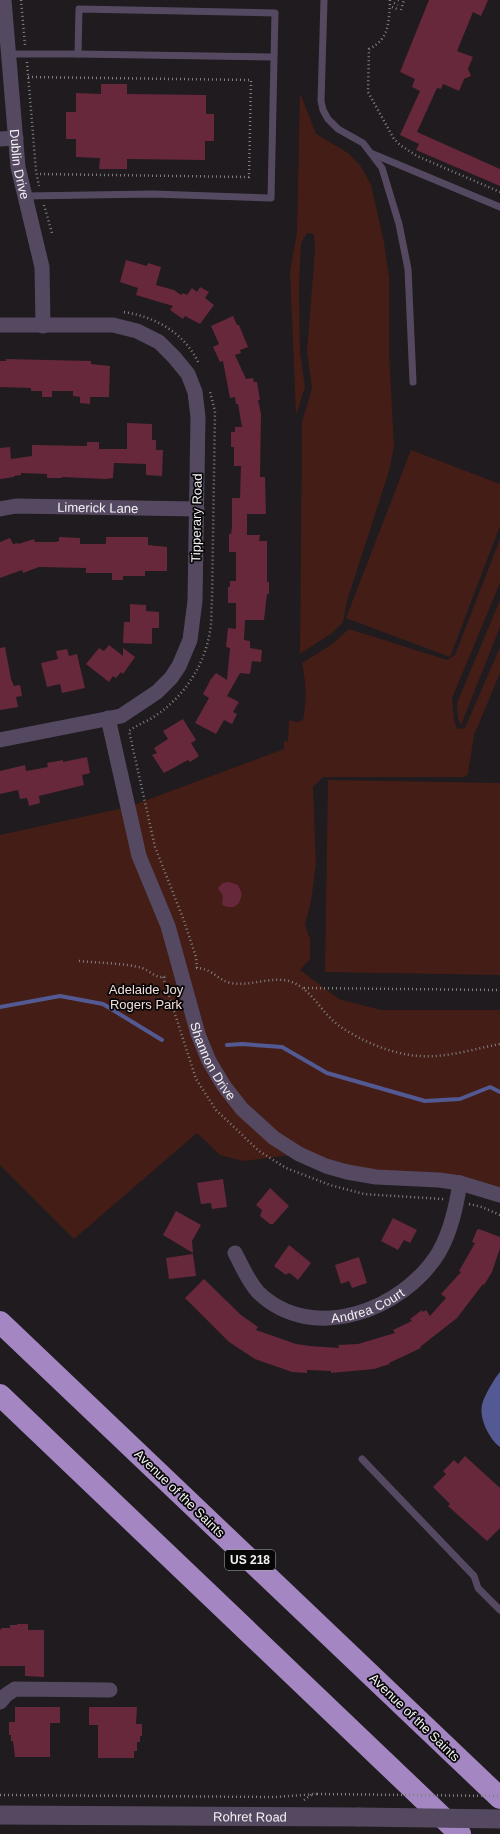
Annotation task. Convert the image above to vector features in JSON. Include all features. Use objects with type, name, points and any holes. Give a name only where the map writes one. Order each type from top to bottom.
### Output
[{"type":"highway","name":"Avenue of the Saints","points":[[0,1322],[500,1797]]},
{"type":"highway","points":[[0,1395],[460,1834]]},
{"type":"street","name":"Dublin Drive","points":[[4,0],[10,54],[18,167],[42,267],[43,326]]},
{"type":"street","points":[[0,139],[16,138]]},
{"type":"street","name":"Tipperary Road","points":[[0,325],[113,326],[131,329],[159,342],[174,356],[188,374],[194,392],[198,417],[195,601],[193,628],[186,653],[171,678],[157,692],[121,716],[0,740]]},
{"type":"street","name":"Limerick Lane","points":[[0,509],[16,506],[196,509]]},
{"type":"street","name":"Shannon Drive","points":[[108,718],[139,856],[168,926],[198,1034],[209,1061],[224,1086],[242,1109],[274,1138],[299,1154],[326,1166],[347,1172],[376,1177],[439,1180],[460,1183],[500,1195]]},
{"type":"street","name":"Andrea Court","points":[[235,1253],[252,1285],[269,1301],[285,1310],[303,1316],[318,1318],[341,1317],[360,1313],[377,1307],[394,1298],[425,1271],[439,1252],[447,1236],[453,1218],[460,1183]]},
{"type":"street","points":[[0,1702],[6,1695],[15,1689],[110,1690]]},
{"type":"street","name":"Rohret Road","points":[[0,1815],[500,1819]]},
{"type":"lane","points":[[324,0],[321,100],[323,110],[328,119],[338,129],[363,143],[382,168],[399,224],[407,263],[413,382]]},
{"type":"lane","points":[[24,196],[153,194],[271,198],[275,13],[79,9],[78,54]]},
{"type":"lane","points":[[10,54],[273,57]]},
{"type":"lane","points":[[370,153],[500,207]]},
{"type":"lane","points":[[362,1459],[474,1576],[478,1588],[499,1608]]},
{"type":"path","points":[[21,0],[37,174],[41,195],[52,234]]},
{"type":"path","points":[[390,0],[387,31],[379,43],[369,50],[368,92],[394,139],[407,151],[500,192]]},
{"type":"path","points":[[401,10],[404,0]]},
{"type":"path","points":[[394,3],[398,5]]},
{"type":"path","points":[[392,7],[397,9]]},
{"type":"path","points":[[28,77],[251,80],[249,177],[37,174]]},
{"type":"path","points":[[129,731],[155,847],[183,918],[196,957],[197,968],[204,968],[212,972],[221,980],[232,984],[290,981],[304,988],[337,1024],[363,1039],[390,1051],[420,1056],[450,1054],[500,1044]]},
{"type":"path","points":[[79,961],[143,968],[153,975],[163,978]]},
{"type":"path","points":[[304,988],[500,990]]},
{"type":"path","points":[[0,1795],[275,1797],[317,1794],[500,1797]]},
{"type":"green space","points":[[300,93],[316,134],[348,153],[360,165],[371,185],[384,242],[389,277],[389,353],[394,446],[389,471],[347,601],[343,622],[332,633],[300,654],[302,422],[312,388],[307,351],[315,251],[314,234],[307,233],[301,243],[299,289],[300,352],[305,387],[296,415],[290,272],[297,232]]},
{"type":"green space","points":[[411,450],[500,484],[500,526],[450,657],[346,618]]},
{"type":"green space","name":"Adelaide Joy Rogers Park","points":[[500,539],[500,583],[452,698],[454,720],[457,729],[465,728],[500,647],[500,673],[474,735],[468,774],[464,777],[323,777],[313,787],[316,864],[311,901],[305,925],[310,939],[310,959],[300,970],[339,999],[381,1010],[500,1010],[500,1195],[376,1177],[299,1154],[243,1161],[220,1155],[197,1133],[74,1239],[0,1165],[0,835],[128,807],[284,749],[284,741],[288,742],[289,720],[297,722],[303,720],[306,692],[302,663],[331,645],[349,629],[447,660],[455,655]]},
{"type":"green space","points":[[500,600],[500,627],[461,725],[458,719],[457,703]]},
{"type":"green space","points":[[328,780],[500,783],[500,975],[325,972]]},
{"type":"water","points":[[500,1372],[500,1447],[489,1434],[483,1422],[481,1410],[487,1392]]},
{"type":"building","points":[[429,0],[488,0],[481,16],[473,12],[457,51],[473,57],[468,69],[471,76],[464,79],[459,91],[443,84],[441,89],[437,88],[417,132],[500,169],[500,186],[416,150],[419,144],[400,135],[420,91],[412,87],[415,79],[400,72]]},
{"type":"building","points":[[101,84],[127,84],[127,94],[206,95],[206,114],[214,114],[214,141],[205,141],[205,160],[127,159],[127,169],[99,169],[100,158],[76,157],[76,139],[66,139],[66,112],[76,112],[76,93],[101,94]]},
{"type":"building","points":[[126,260],[147,266],[148,263],[161,267],[156,285],[174,290],[181,295],[183,293],[187,295],[192,288],[197,292],[200,287],[209,292],[205,298],[214,305],[200,324],[185,316],[183,319],[170,310],[173,306],[136,295],[138,288],[120,282]]},
{"type":"building","points":[[233,316],[237,325],[239,325],[248,347],[240,350],[241,353],[235,355],[246,379],[253,378],[254,382],[257,382],[260,400],[258,400],[261,414],[260,477],[265,477],[266,514],[247,514],[247,535],[260,535],[259,541],[267,541],[267,582],[269,582],[269,594],[267,594],[264,620],[245,620],[244,640],[250,641],[250,648],[262,650],[261,662],[252,661],[250,674],[240,673],[227,696],[239,702],[233,712],[237,714],[232,724],[224,720],[216,734],[195,723],[209,698],[203,694],[211,679],[216,673],[227,680],[230,648],[226,647],[228,628],[236,629],[236,603],[228,603],[228,587],[230,587],[230,581],[236,581],[236,552],[229,552],[229,534],[231,534],[232,527],[232,498],[240,498],[241,466],[234,466],[234,447],[231,447],[231,432],[235,432],[235,427],[242,427],[238,404],[236,404],[235,397],[230,398],[223,361],[220,362],[213,347],[219,344],[211,326]]},
{"type":"building","points":[[6,359],[91,361],[91,364],[110,366],[109,397],[90,397],[90,404],[80,403],[80,397],[73,396],[73,391],[52,391],[52,397],[42,397],[42,391],[31,391],[31,388],[0,387],[0,361],[6,361]]},
{"type":"building","points":[[127,423],[152,424],[152,440],[156,440],[156,450],[163,450],[162,476],[146,475],[146,464],[114,463],[113,478],[106,479],[62,477],[47,478],[47,474],[21,473],[21,475],[14,477],[0,479],[0,448],[10,447],[11,459],[32,456],[32,445],[87,446],[87,442],[99,442],[99,449],[127,449]]},
{"type":"building","points":[[59,537],[80,538],[80,544],[106,544],[106,537],[148,537],[148,545],[167,547],[167,571],[145,571],[145,576],[123,576],[123,580],[112,580],[112,573],[86,573],[86,568],[39,567],[23,573],[22,570],[0,578],[0,542],[10,538],[13,544],[34,539],[35,542],[56,542],[59,541]]},
{"type":"building","points":[[130,604],[146,605],[146,611],[159,612],[159,628],[152,628],[152,644],[123,643],[124,622],[130,622]]},
{"type":"building","points":[[109,645],[123,656],[123,648],[135,657],[123,674],[121,672],[116,678],[113,676],[109,682],[86,664],[99,648],[104,651]]},
{"type":"building","points":[[5,647],[11,679],[14,686],[20,685],[22,696],[16,697],[18,707],[0,710],[0,648]]},
{"type":"building","points":[[67,649],[69,656],[77,654],[85,688],[62,693],[60,684],[47,687],[41,663],[58,659],[56,651]]},
{"type":"building","points":[[183,719],[196,740],[191,743],[199,756],[190,762],[188,760],[164,773],[152,755],[157,753],[154,748],[168,739],[163,731]]},
{"type":"building","points":[[87,757],[90,773],[82,775],[84,785],[39,796],[40,803],[29,806],[27,798],[20,799],[18,790],[0,794],[0,771],[25,765],[26,771],[48,767],[47,763],[63,760],[63,762]]},
{"type":"building","points":[[229,882],[238,885],[242,894],[239,903],[234,907],[222,905],[223,896],[218,888],[223,883]]},
{"type":"building","points":[[223,1179],[227,1207],[212,1209],[211,1203],[201,1204],[197,1183]]},
{"type":"building","points":[[270,1188],[289,1206],[273,1224],[270,1224],[260,1216],[262,1210],[256,1205]]},
{"type":"building","points":[[176,1211],[201,1225],[192,1241],[193,1253],[163,1235]]},
{"type":"building","points":[[393,1218],[417,1230],[410,1243],[404,1240],[398,1250],[381,1241]]},
{"type":"building","points":[[479,1229],[500,1237],[500,1248],[492,1272],[484,1285],[483,1284],[457,1318],[420,1347],[421,1348],[389,1363],[390,1364],[374,1369],[331,1373],[331,1371],[307,1370],[307,1373],[292,1372],[255,1359],[229,1342],[185,1298],[204,1279],[241,1315],[258,1327],[256,1330],[296,1344],[310,1346],[339,1348],[338,1345],[358,1344],[395,1333],[393,1330],[412,1321],[410,1319],[422,1310],[423,1312],[426,1310],[430,1316],[446,1298],[441,1294],[461,1272],[459,1271],[475,1243],[472,1242],[477,1230]]},
{"type":"building","points":[[289,1245],[311,1263],[298,1280],[291,1274],[288,1273],[286,1275],[274,1266]]},
{"type":"building","points":[[193,1254],[196,1276],[169,1279],[166,1258]]},
{"type":"building","points":[[359,1257],[367,1283],[352,1288],[349,1281],[341,1284],[335,1265]]},
{"type":"building","points":[[465,1456],[500,1488],[500,1528],[487,1541],[448,1506],[450,1504],[433,1487],[446,1474],[443,1471],[454,1460],[458,1464]]},
{"type":"building","points":[[28,1624],[28,1630],[44,1630],[44,1677],[25,1676],[25,1666],[0,1666],[0,1630],[2,1628],[10,1628],[10,1625]]},
{"type":"building","points":[[15,1707],[60,1707],[60,1723],[50,1723],[50,1757],[15,1757],[13,1741],[11,1741],[11,1735],[9,1735],[9,1722],[15,1722]]},
{"type":"building","points":[[89,1707],[137,1707],[136,1724],[142,1724],[142,1736],[140,1736],[140,1742],[137,1742],[137,1751],[134,1751],[134,1758],[98,1758],[98,1725],[89,1725]]},
{"type":"waterway","points":[[0,1007],[60,996],[103,1004],[162,1040]]},
{"type":"waterway","points":[[227,1045],[242,1044],[282,1047],[327,1073],[425,1101],[460,1099],[490,1087],[500,1092]]}]
